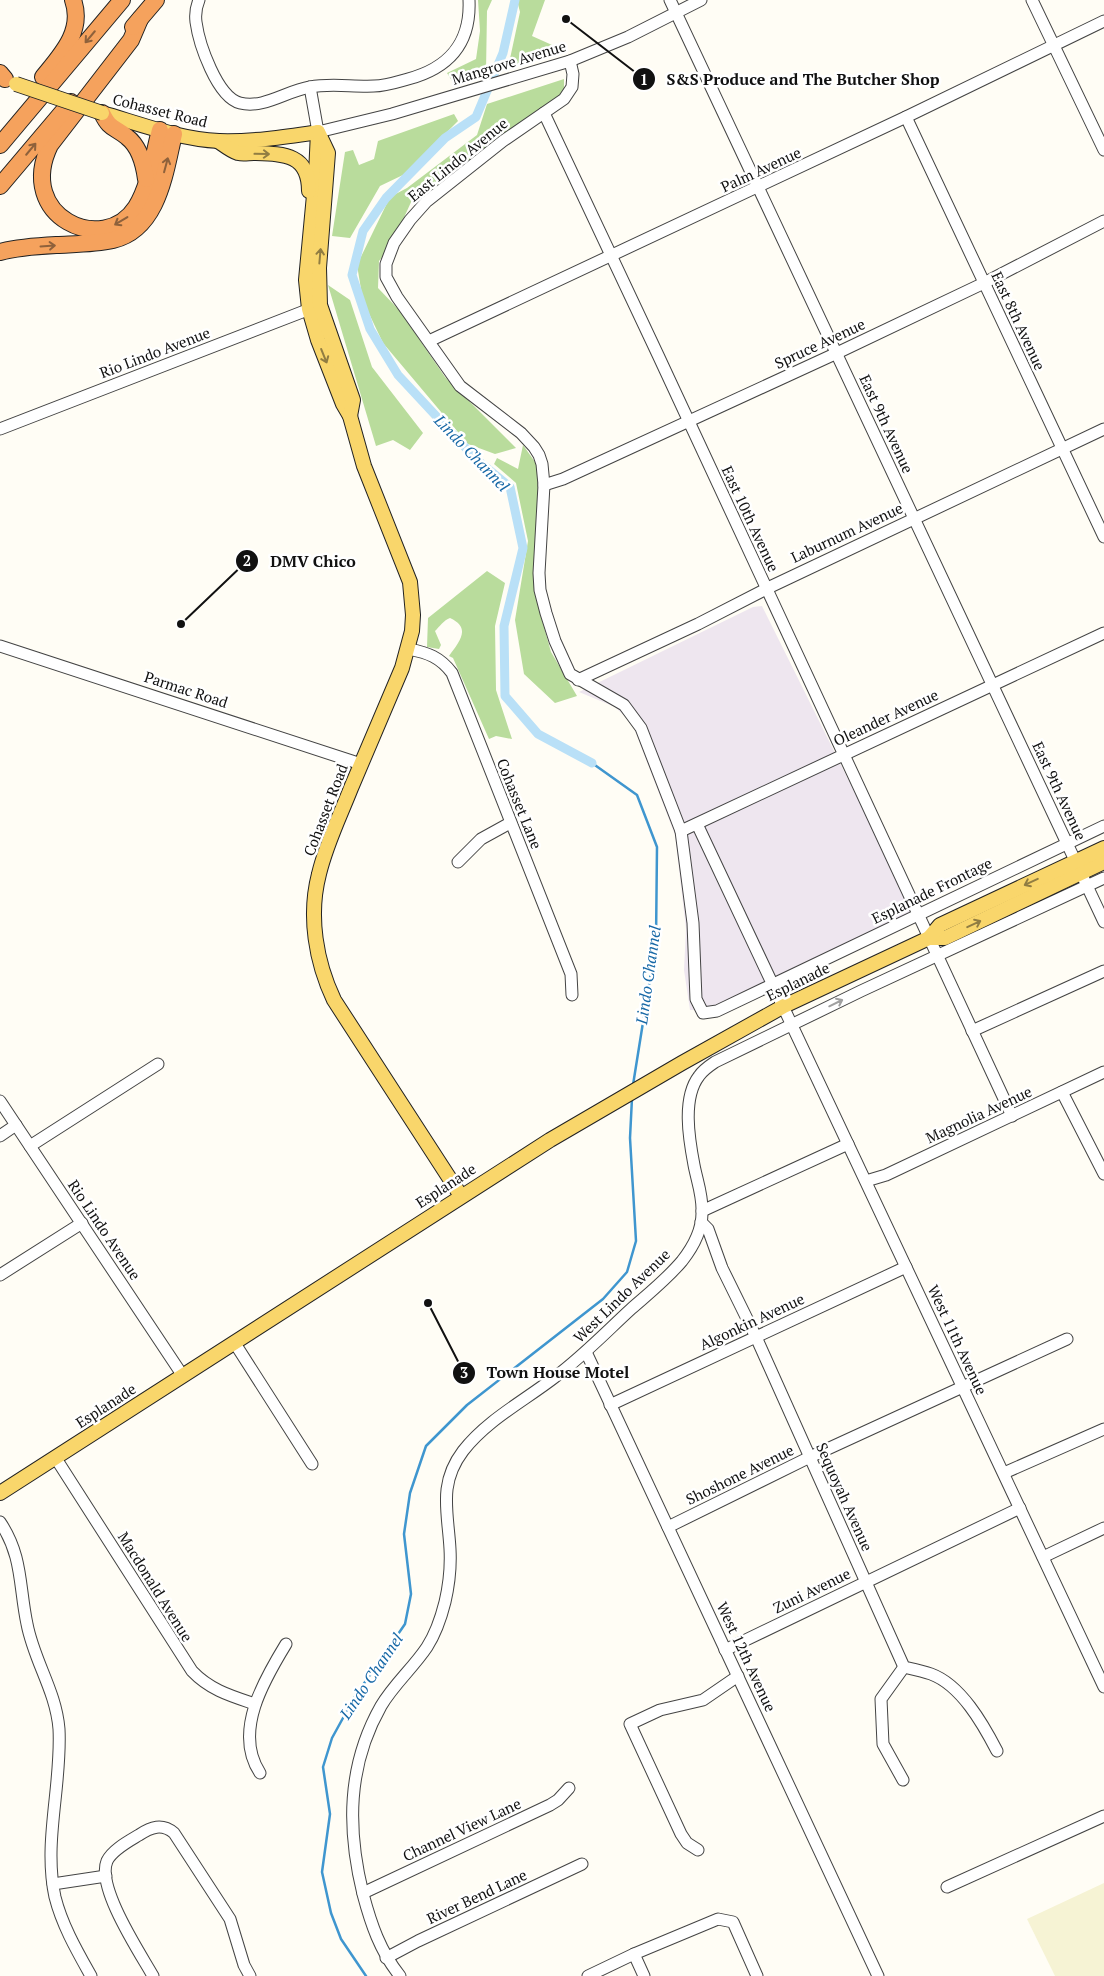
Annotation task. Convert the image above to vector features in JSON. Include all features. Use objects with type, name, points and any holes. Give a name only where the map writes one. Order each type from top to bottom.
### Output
[{"type":"highway","points":[[0,132],[70,43],[76,18],[73,0]]},
{"type":"highway","points":[[0,145],[122,0]]},
{"type":"highway","points":[[0,186],[156,0]]},
{"type":"highway","points":[[140,19],[131,40],[50,146],[43,163],[41,179],[47,202],[59,216],[71,224],[85,228],[101,229],[116,225],[130,216],[136,207],[167,132]]},
{"type":"highway","points":[[102,113],[108,125],[128,137],[136,148],[143,163],[146,182]]},
{"type":"highway","points":[[0,252],[29,247],[114,240],[129,234],[143,221],[153,206],[167,132]]},
{"type":"main road","name":"Cohasset Road","points":[[5,78],[102,113],[167,132],[217,141],[272,140],[318,132]]},
{"type":"main road","name":"Cohasset Road","points":[[315,307],[306,280],[318,132]]},
{"type":"main road","name":"Cohasset Road","points":[[318,132],[328,154],[320,268],[315,307],[318,340],[343,404],[350,416],[364,466],[410,582],[413,614],[409,648],[318,875],[314,918],[318,954],[327,986],[334,1000],[461,1196]]},
{"type":"main road","points":[[217,141],[238,153],[284,155],[300,163],[309,179],[309,206],[312,220]]},
{"type":"main road","name":"Esplanade","points":[[1081,874],[1104,848]]},
{"type":"main road","name":"Esplanade","points":[[0,1493],[535,1149],[682,1063],[784,1006],[928,938],[946,938],[1104,862]]},
{"type":"street","points":[[199,0],[196,8],[199,37],[218,84],[228,96],[238,102],[254,105],[310,87],[385,85],[413,78],[437,68],[454,53],[465,34],[468,23],[469,0]]},
{"type":"street","name":"East 9th Avenue","points":[[670,0],[1104,922]]},
{"type":"street","name":"Mangrove Avenue","points":[[318,132],[392,114],[570,61],[628,37],[701,0]]},
{"type":"street","points":[[1032,0],[1055,44],[1104,150]]},
{"type":"street","name":"Palm Avenue","points":[[429,341],[759,187],[1104,21]]},
{"type":"street","name":"East Lindo Avenue","points":[[570,61],[573,74],[572,87],[564,99],[503,141],[426,202],[410,220],[394,243],[386,264],[386,277],[397,297],[460,386],[521,433],[534,446],[542,464],[544,485],[539,573],[540,590],[549,623],[564,666],[570,674],[624,706],[641,728],[681,831],[693,923],[696,999]]},
{"type":"street","points":[[310,87],[318,132]]},
{"type":"street","name":"East 10th Avenue","points":[[544,113],[1012,1116]]},
{"type":"street","name":"East 8th Avenue","points":[[906,117],[1104,537]]},
{"type":"street","name":"Spruce Avenue","points":[[544,485],[563,480],[837,353],[984,283],[1104,222]]},
{"type":"street","name":"Rio Lindo Avenue","points":[[0,429],[315,307]]},
{"type":"street","name":"Laburnum Avenue","points":[[578,680],[698,624],[766,588],[1104,429]]},
{"type":"street","name":"Oleander Avenue","points":[[681,831],[1104,633]]},
{"type":"street","name":"Parmac Road","points":[[0,646],[361,764]]},
{"type":"street","name":"Cohasset Lane","points":[[409,648],[438,658],[452,674],[571,974],[572,995]]},
{"type":"street","points":[[458,862],[481,839],[510,823]]},
{"type":"street","name":"West 11th Avenue","points":[[698,824],[1104,1687]]},
{"type":"street","name":"Esplanade Frontage","points":[[696,999],[703,1013],[717,1010],[1104,826]]},
{"type":"street","points":[[848,1144],[702,1216],[689,1124],[690,1100],[695,1081],[704,1070],[716,1062],[853,995],[937,957],[1081,874],[1104,878]]},
{"type":"street","points":[[972,1031],[1104,971]]},
{"type":"street","points":[[30,1146],[158,1064]]},
{"type":"street","name":"Magnolia Avenue","points":[[866,1181],[886,1175],[1104,1072]]},
{"type":"street","points":[[1062,1092],[1104,1174]]},
{"type":"street","name":"Rio Lindo Avenue","points":[[0,1101],[183,1376]]},
{"type":"street","points":[[0,1136],[16,1126]]},
{"type":"street","name":"Sequoyah Avenue","points":[[702,1216],[722,1268],[756,1337],[904,1667]]},
{"type":"street","name":"West Lindo Avenue","points":[[400,1976],[386,1958],[373,1932],[354,1854],[353,1801],[366,1738],[376,1716],[391,1691],[427,1647],[434,1635],[442,1613],[449,1586],[451,1568],[446,1502],[451,1473],[461,1454],[480,1433],[586,1352],[682,1261],[696,1239],[702,1216]]},
{"type":"street","points":[[0,1275],[82,1224]]},
{"type":"street","name":"Algonkin Avenue","points":[[610,1405],[906,1267]]},
{"type":"street","name":"Shoshone Avenue","points":[[668,1527],[810,1457],[1067,1339]]},
{"type":"street","points":[[234,1342],[312,1464]]},
{"type":"street","name":"West 12th Avenue","points":[[586,1352],[878,1976]]},
{"type":"street","points":[[1004,1474],[1104,1429]]},
{"type":"street","name":"Macdonald Avenue","points":[[56,1457],[192,1671],[212,1688],[255,1704]]},
{"type":"street","name":"Zuni Avenue","points":[[725,1650],[1020,1508]]},
{"type":"street","points":[[0,1522],[15,1551],[20,1569],[28,1631],[49,1684],[56,1712],[59,1738],[52,1858],[53,1884],[65,1926],[91,1976]]},
{"type":"street","points":[[1043,1557],[1104,1528]]},
{"type":"street","points":[[260,1773],[253,1760],[250,1747],[255,1704],[268,1673],[286,1644]]},
{"type":"street","points":[[903,1780],[882,1744],[881,1699],[904,1667],[933,1674],[956,1691],[979,1718],[997,1751]]},
{"type":"street","points":[[698,1850],[687,1843],[681,1834],[630,1724],[660,1710],[703,1700],[738,1676]]},
{"type":"street","name":"Channel View Lane","points":[[363,1893],[550,1805],[558,1800],[569,1788]]},
{"type":"street","points":[[947,1887],[1104,1816]]},
{"type":"street","points":[[153,1976],[117,1912],[106,1876],[106,1862],[115,1852],[153,1828],[162,1827],[170,1830],[230,1918],[244,1965],[250,1976]]},
{"type":"street","name":"River Bend Lane","points":[[386,1958],[582,1864]]},
{"type":"street","points":[[53,1884],[106,1876]]},
{"type":"street","points":[[588,1976],[634,1954],[718,1919],[733,1922],[757,1976]]},
{"type":"street","points":[[634,1954],[644,1976]]},
{"type":"shaded area","points":[[762,606],[914,912],[708,1010],[690,1010],[684,970],[686,929],[675,835],[632,723],[615,707],[579,692],[753,607]]},
{"type":"shaded area","points":[[1104,1883],[1104,1976],[1055,1976],[1027,1919]]},
{"type":"green space","points":[[478,0],[492,0],[487,11],[486,72],[454,84],[447,73],[476,59],[480,31]]},
{"type":"green space","points":[[517,0],[545,0],[532,36],[561,49],[508,68],[520,12]]},
{"type":"green space","points":[[564,79],[564,92],[431,192],[412,200],[391,246],[379,261],[378,288],[400,311],[445,377],[516,448],[495,454],[468,444],[383,343],[363,301],[357,265],[390,197],[407,188],[477,135],[487,104]]},
{"type":"green space","points":[[454,114],[458,121],[405,174],[380,186],[350,238],[332,236],[345,152],[353,150],[359,165],[374,159],[378,141]]},
{"type":"green space","points":[[328,285],[350,300],[372,367],[423,433],[410,450],[393,440],[376,446]]},
{"type":"green space","points":[[523,445],[540,469],[534,591],[551,652],[577,696],[555,703],[524,674],[515,620],[528,541],[516,483],[494,464],[497,458],[518,469]]},
{"type":"green space","points":[[487,571],[505,583],[495,626],[496,690],[512,739],[496,736],[489,739],[453,658],[449,656],[462,636],[461,626],[450,618],[435,631],[441,645],[439,649],[427,647],[428,618]]},
{"type":"waterway","name":"Lindo Channel","points":[[515,0],[503,53],[476,117],[445,138],[386,198],[363,231],[352,275],[370,329],[398,375],[477,460],[510,487],[523,548],[504,626],[505,696],[538,734],[592,763]]},
{"type":"waterway","name":"Lindo Channel","points":[[592,763],[637,795],[657,847],[656,941],[633,1085]]},
{"type":"waterway","name":"Lindo Channel","points":[[366,1976],[341,1939],[331,1913],[322,1872],[330,1814],[323,1767],[332,1738],[354,1698],[405,1624],[411,1594],[404,1534],[410,1493],[426,1446],[467,1405],[603,1299],[627,1272],[636,1241],[630,1138],[632,1098]]},
{"type":"place","name":"S&S Produce and The Butcher Shop","points":[[566,19]]},
{"type":"place","name":"DMV Chico","points":[[181,624]]},
{"type":"place","name":"Town House Motel","points":[[428,1303]]}]
